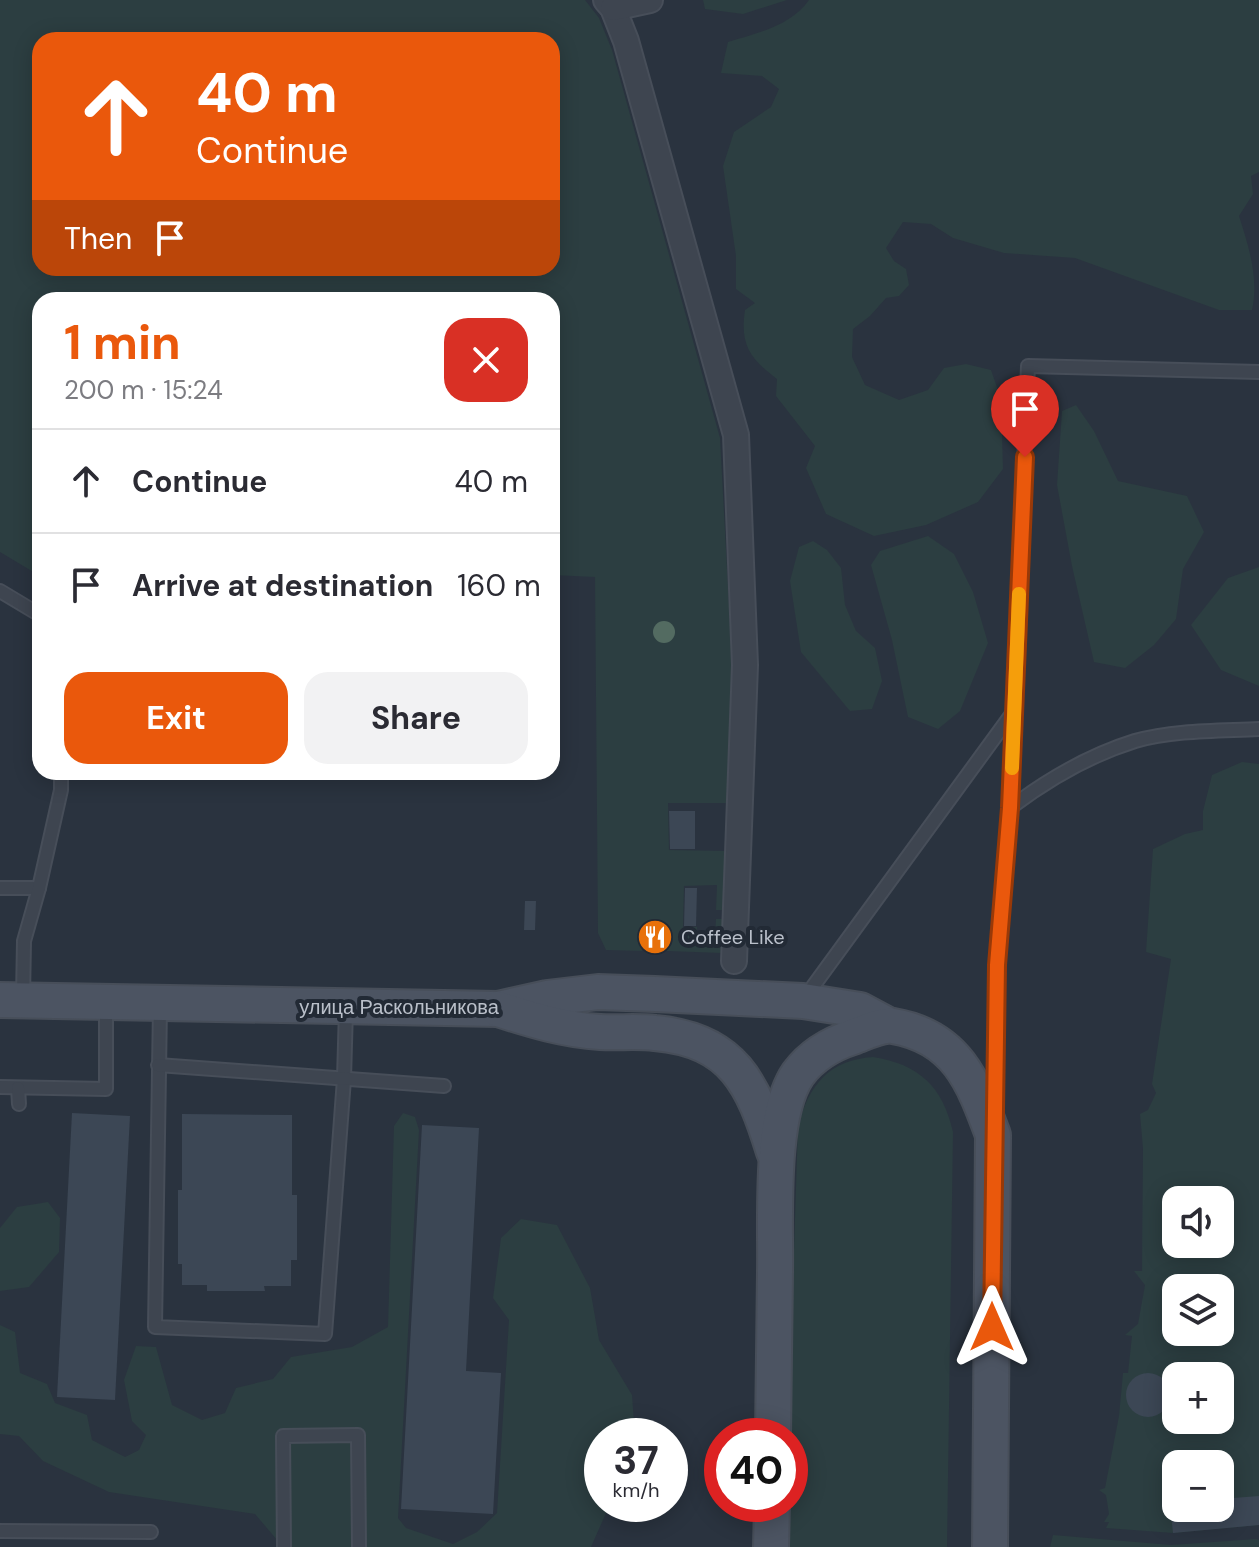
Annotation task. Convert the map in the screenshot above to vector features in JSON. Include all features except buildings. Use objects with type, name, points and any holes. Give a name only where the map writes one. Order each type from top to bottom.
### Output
[{"type":"street","points":[[650,0],[610,4],[631,56],[736,435],[745,665],[734,961]]},
{"type":"street","name":"улица Раскольникова","points":[[12,1000],[498,1009],[547,998],[598,992],[803,1001],[860,1010],[888,1025],[920,1032],[951,1053],[973,1083],[993,1135]]},
{"type":"street","points":[[498,1009],[545,1024],[598,1032],[654,1033],[683,1037],[707,1046],[729,1061],[748,1083],[762,1111],[777,1159]]},
{"type":"street","points":[[773,1418],[777,1159],[785,1108],[797,1076],[813,1057],[834,1044],[888,1025]]},
{"type":"street","points":[[990,1547],[993,1135]]},
{"type":"street","points":[[771,1547],[772,1522]]},
{"type":"lane","points":[[993,1135],[997,965],[1010,808],[1028,366],[1259,372]]},
{"type":"lane","points":[[0,591],[32,610]]},
{"type":"lane","points":[[803,1001],[1014,711]]},
{"type":"lane","points":[[1010,808],[1058,774],[1133,742],[1208,731],[1259,729]]},
{"type":"lane","points":[[12,1000],[61,780]]},
{"type":"lane","points":[[0,888],[39,888]]},
{"type":"lane","points":[[0,1087],[106,1089],[106,1002]]},
{"type":"lane","points":[[160,1003],[155,1327],[325,1334],[344,1079],[346,1008]]},
{"type":"lane","points":[[158,1065],[444,1086]]},
{"type":"lane","points":[[18,1088],[19,1104]]},
{"type":"lane","points":[[284,1547],[283,1436],[358,1435],[359,1547]]},
{"type":"lane","points":[[0,1531],[151,1532]]},
{"type":"shaded area","points":[[0,0],[585,0],[599,18],[612,50],[720,438],[732,662],[727,803],[668,803],[669,850],[726,851],[724,910],[716,910],[717,885],[684,886],[683,927],[697,927],[697,938],[715,938],[716,919],[724,919],[722,953],[667,951],[667,928],[642,928],[642,951],[606,950],[598,933],[595,577],[560,575],[560,292],[32,292],[32,571],[0,552]]},
{"type":"shaded area","points":[[703,0],[787,0],[743,14],[705,9]]},
{"type":"shaded area","points":[[809,0],[1259,0],[1259,172],[1251,176],[1253,194],[1239,216],[1254,275],[1252,310],[1219,310],[1075,258],[1004,253],[953,238],[931,224],[903,222],[886,248],[894,261],[906,269],[909,285],[899,296],[886,298],[853,329],[852,357],[865,385],[899,400],[928,390],[944,368],[966,364],[991,370],[1001,399],[1003,469],[978,502],[926,525],[874,536],[826,514],[806,468],[815,446],[776,396],[777,379],[753,357],[746,341],[745,310],[755,303],[736,289],[736,256],[723,166],[734,132],[771,107],[779,89],[762,76],[721,73],[728,42],[783,22]]},
{"type":"shaded area","points":[[1076,405],[1094,431],[1118,481],[1187,496],[1204,532],[1183,569],[1176,619],[1154,645],[1125,668],[1094,662],[1072,566],[1057,485],[1062,411]]},
{"type":"shaded area","points":[[928,536],[954,554],[973,592],[988,643],[960,711],[938,729],[908,717],[892,640],[871,565],[880,551]]},
{"type":"shaded area","points":[[813,541],[827,550],[841,568],[845,605],[856,631],[875,648],[882,681],[872,709],[850,711],[801,652],[790,581],[799,547]]},
{"type":"shaded area","points":[[1259,567],[1259,686],[1221,670],[1191,625],[1228,578]]},
{"type":"shaded area","points":[[1242,762],[1259,764],[1259,1525],[1173,1533],[1106,1528],[1109,1522],[1104,1522],[1109,1514],[1106,1495],[1099,1490],[1105,1488],[1119,1416],[1123,1373],[1128,1373],[1132,1336],[1125,1335],[1138,1324],[1145,1285],[1134,1271],[1142,1271],[1143,1149],[1140,1114],[1148,1110],[1156,1093],[1152,1084],[1171,959],[1146,952],[1153,849],[1185,834],[1203,830],[1203,811],[1212,775]]},
{"type":"shaded area","points":[[873,1057],[889,1060],[916,1072],[943,1102],[953,1132],[947,1547],[785,1547],[786,1522],[808,1522],[808,1418],[789,1418],[798,1126],[808,1098],[823,1077],[844,1063]]},
{"type":"shaded area","points":[[403,1113],[415,1117],[419,1130],[398,1518],[406,1528],[453,1544],[477,1532],[497,1513],[509,1320],[493,1298],[501,1238],[521,1219],[557,1225],[590,1288],[599,1340],[632,1395],[634,1418],[584,1418],[584,1522],[602,1522],[591,1547],[283,1547],[255,1514],[109,1492],[43,1461],[19,1436],[0,1434],[0,1325],[15,1332],[20,1373],[47,1384],[55,1403],[87,1415],[92,1440],[125,1457],[139,1450],[146,1435],[132,1421],[124,1380],[136,1346],[156,1347],[172,1405],[202,1420],[225,1413],[236,1388],[273,1379],[291,1357],[352,1347],[388,1327],[394,1126]]},
{"type":"shaded area","points":[[48,1202],[60,1218],[59,1252],[29,1287],[0,1291],[0,1228],[17,1207]]},
{"type":"shaded area","points":[[1053,1535],[1171,1545],[1256,1539],[1259,1540],[1259,1547],[1050,1547]]},
{"type":"slow traffic","points":[[1012,768],[1019,594]]},
{"type":"place","name":"Coffee Like","points":[[655,937]]},
{"type":"route","points":[[992,1327],[997,965],[1010,808],[1025,457]]}]
